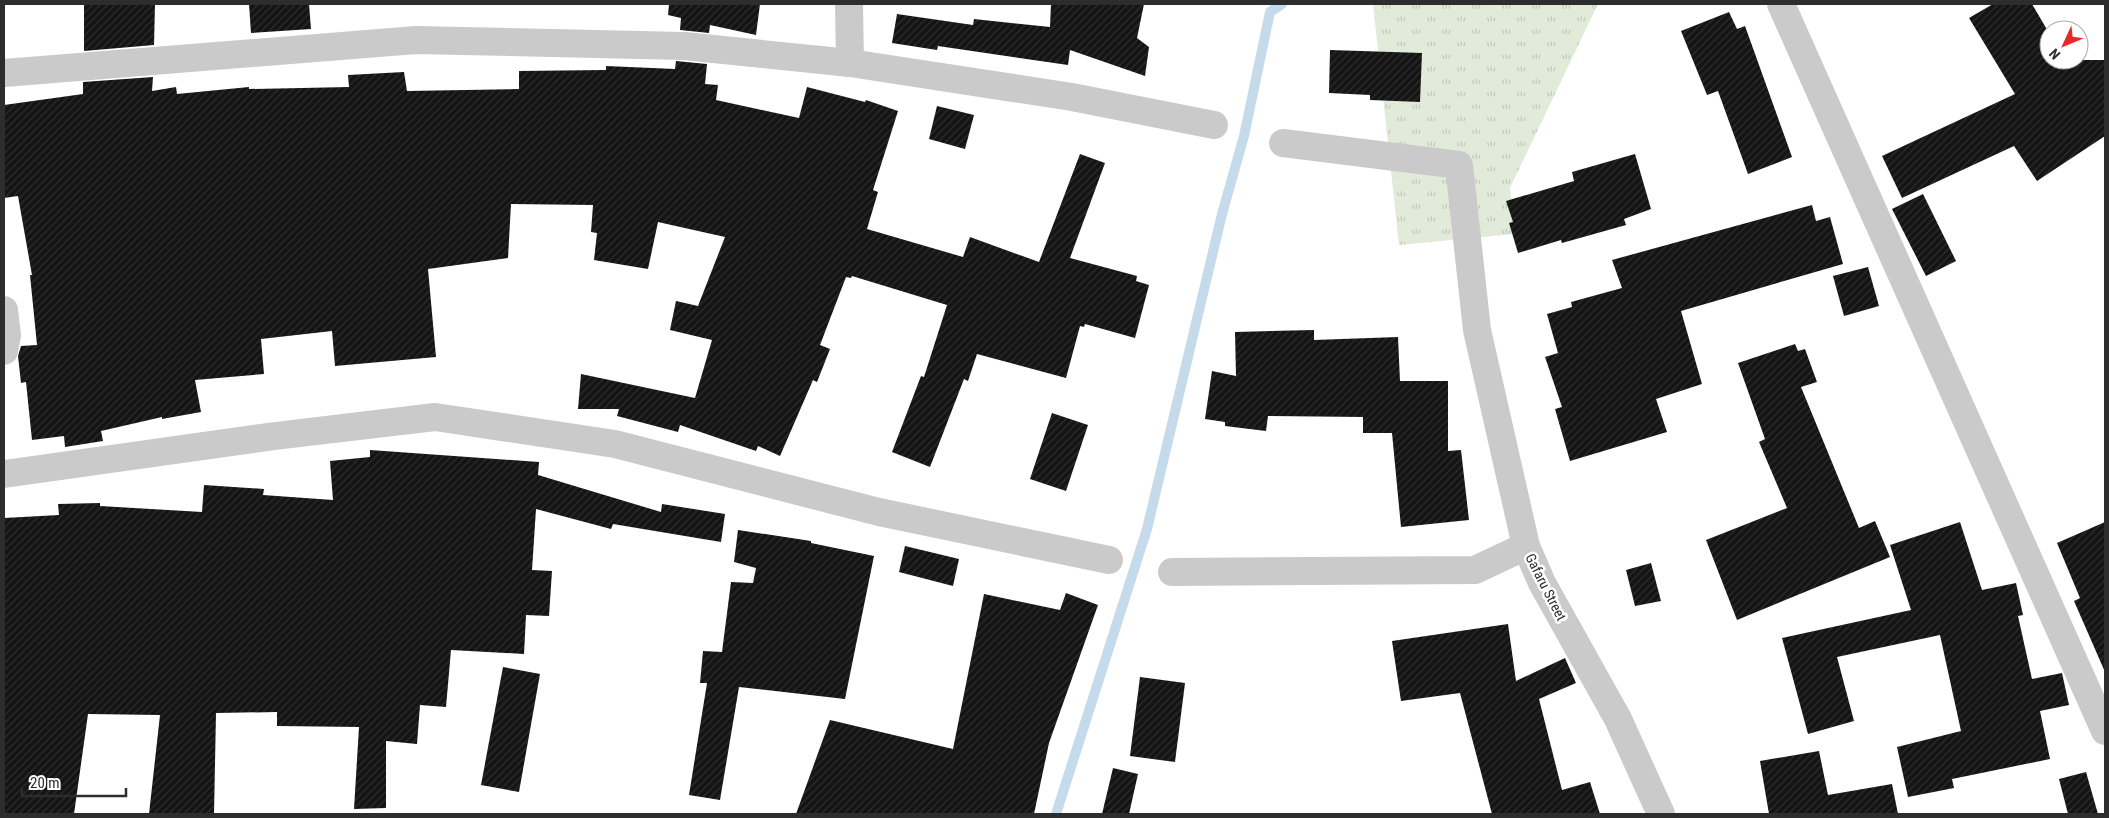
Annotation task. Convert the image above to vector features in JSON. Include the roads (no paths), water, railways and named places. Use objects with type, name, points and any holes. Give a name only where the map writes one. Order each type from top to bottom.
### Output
[{"type":"street","points":[[850,4],[850,63]]},
{"type":"street","points":[[1781,4],[2105,731]]},
{"type":"street","points":[[4,73],[416,40],[684,46],[850,63],[1072,97],[1214,124]]},
{"type":"street","points":[[1283,143],[1459,165],[1477,330],[1526,546]]},
{"type":"street","points":[[4,310],[7,335],[4,351]]},
{"type":"street","points":[[4,474],[275,436],[435,417],[615,444],[879,512],[1109,560]]},
{"type":"street","name":"Gafaru Street","points":[[1172,572],[1475,570],[1526,546],[1542,582],[1618,719],[1661,814]]},
{"type":"waterway","points":[[1056,814],[1147,529],[1222,214],[1244,136],[1270,12],[1282,4]]}]
